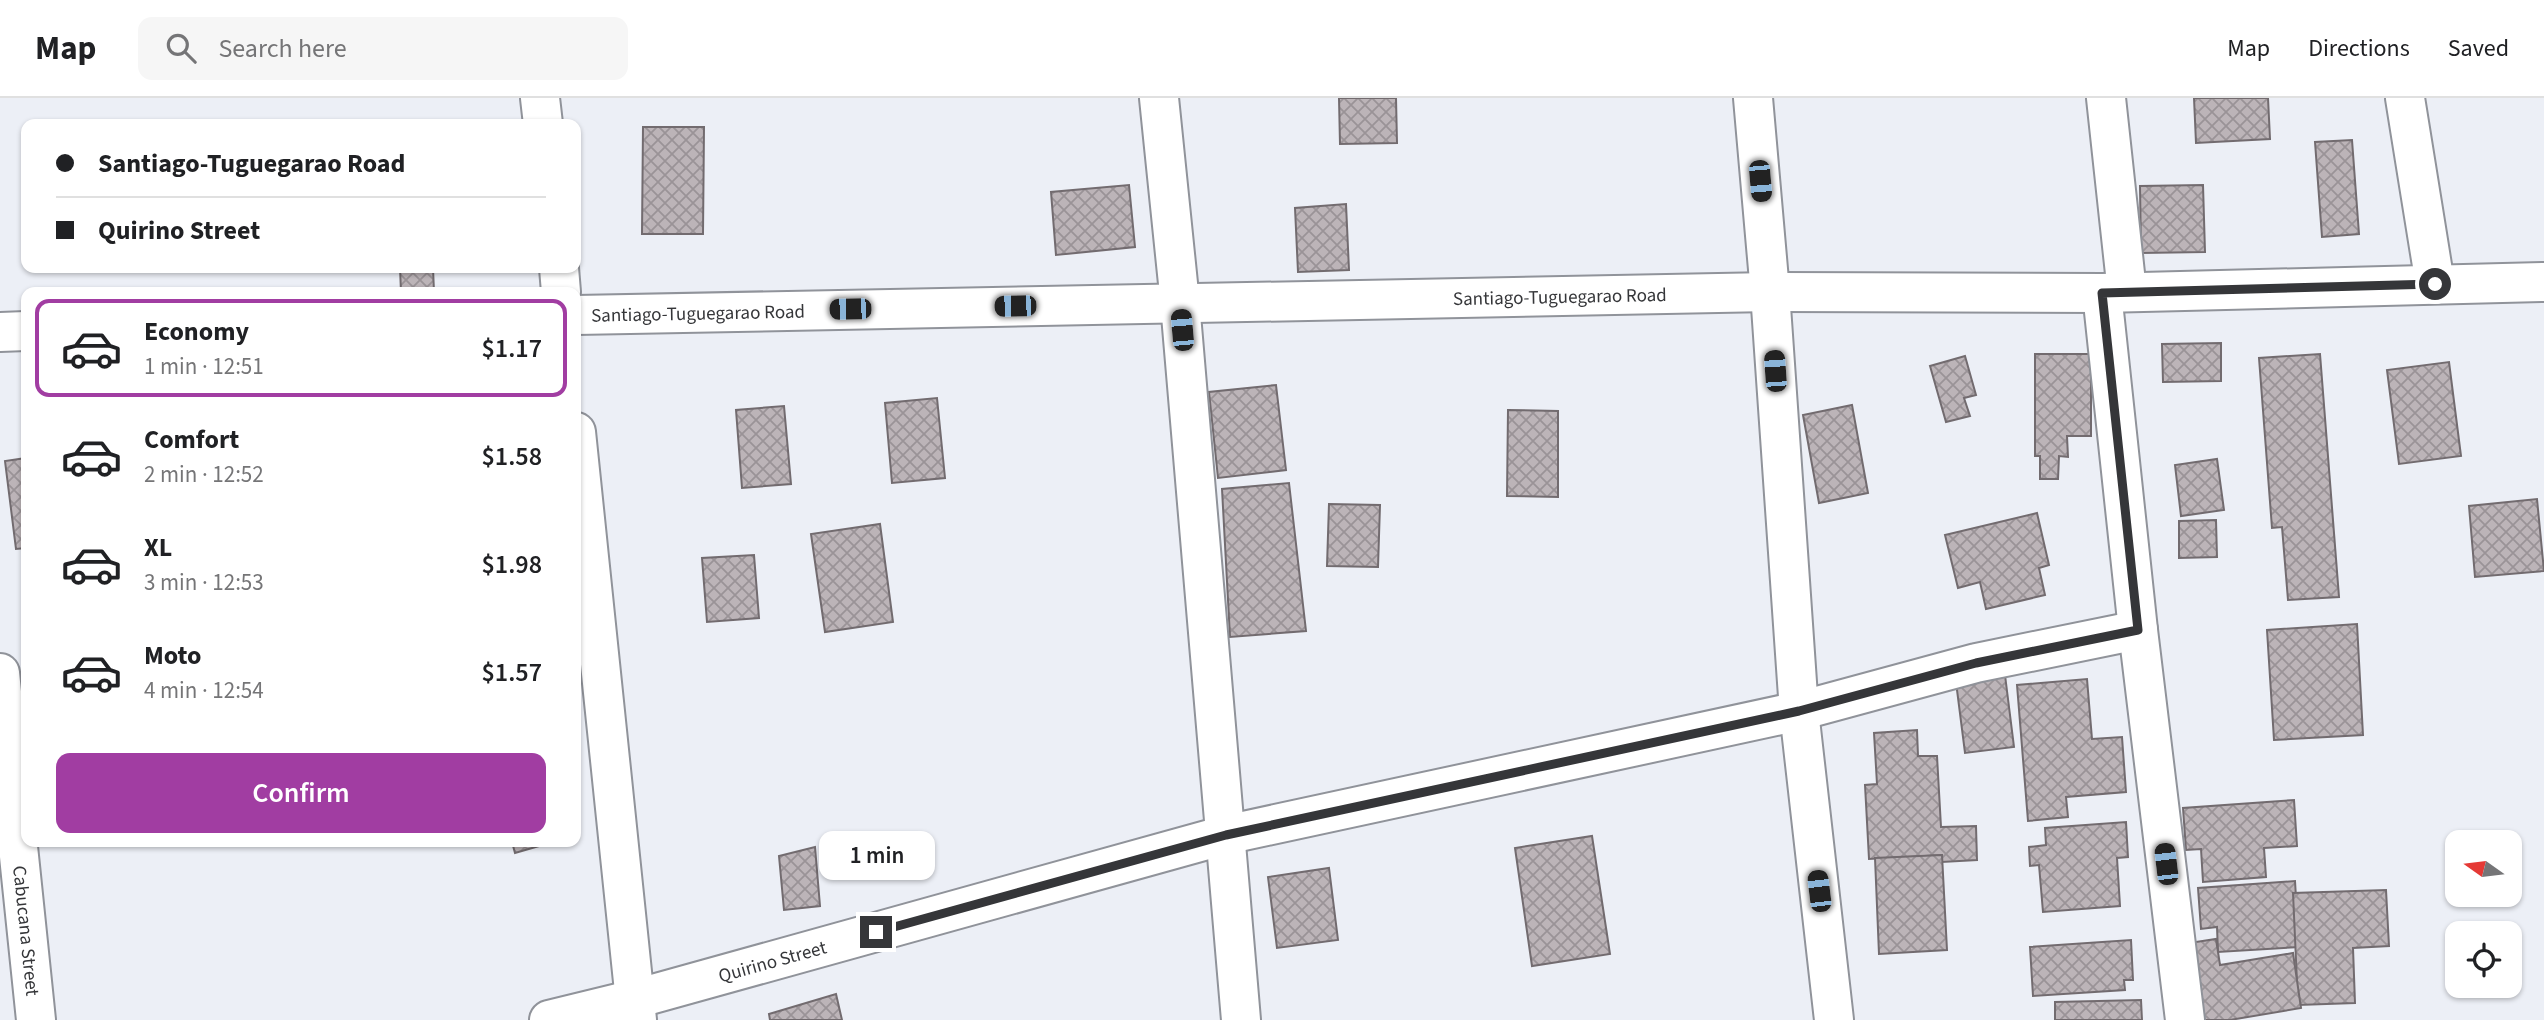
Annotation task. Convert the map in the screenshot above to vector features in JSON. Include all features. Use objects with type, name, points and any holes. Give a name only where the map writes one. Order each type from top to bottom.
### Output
[{"type":"main road","points":[[541,98],[543,119]]},
{"type":"main road","points":[[1159,98],[1180,303],[1241,1020]]},
{"type":"main road","points":[[1753,98],[1770,292],[1799,711],[1834,1020]]},
{"type":"main road","points":[[2106,98],[2115,292],[2138,630],[2185,1020]]},
{"type":"main road","points":[[2405,98],[2435,284]]},
{"type":"main road","name":"Santiago-Tuguegarao Road","points":[[581,315],[1770,292],[2115,292],[2544,282]]},
{"type":"main road","points":[[0,332],[21,331]]},
{"type":"main road","points":[[581,480],[636,1009]]},
{"type":"main road","name":"Quirino Street","points":[[548,1020],[636,1009],[1226,835],[1799,711],[1976,663],[2138,630]]},
{"type":"main road","name":"Cabucana Street","points":[[0,673],[36,1020]]},
{"type":"building","points":[[1339,98],[1396,98],[1397,143],[1340,144]]},
{"type":"building","points":[[2194,98],[2268,98],[2270,139],[2196,143]]},
{"type":"building","points":[[643,127],[704,127],[703,234],[642,234]]},
{"type":"building","points":[[2352,140],[2359,234],[2322,237],[2315,142]]},
{"type":"building","points":[[1129,185],[1135,247],[1056,255],[1051,192]]},
{"type":"building","points":[[2203,185],[2205,252],[2141,253],[2140,186]]},
{"type":"building","points":[[1346,204],[1349,270],[1298,272],[1295,208]]},
{"type":"building","points":[[400,273],[433,273],[434,287],[401,287]]},
{"type":"building","points":[[2221,343],[2221,381],[2163,382],[2162,344]]},
{"type":"building","points":[[2035,354],[2091,354],[2091,436],[2067,436],[2068,457],[2059,456],[2058,479],[2040,479],[2040,456],[2035,456]]},
{"type":"building","points":[[2320,354],[2339,597],[2288,600],[2282,527],[2272,528],[2259,358]]},
{"type":"building","points":[[1965,356],[1976,395],[1964,398],[1970,416],[1946,422],[1930,366]]},
{"type":"building","points":[[2449,362],[2461,456],[2399,464],[2387,370]]},
{"type":"building","points":[[1276,385],[1286,470],[1218,478],[1209,392]]},
{"type":"building","points":[[937,398],[945,478],[892,483],[885,403]]},
{"type":"building","points":[[1852,405],[1868,493],[1819,503],[1803,415]]},
{"type":"building","points":[[784,406],[791,484],[742,488],[736,410]]},
{"type":"building","points":[[1508,410],[1558,411],[1558,497],[1507,496]]},
{"type":"building","points":[[21,459],[21,548],[16,549],[5,461]]},
{"type":"building","points":[[2217,459],[2224,510],[2181,516],[2175,465]]},
{"type":"building","points":[[1289,483],[1306,631],[1230,637],[1222,489]]},
{"type":"building","points":[[2537,499],[2544,571],[2475,577],[2469,506]]},
{"type":"building","points":[[1329,504],[1380,505],[1378,567],[1327,566]]},
{"type":"building","points":[[2037,513],[2049,565],[2039,568],[2045,595],[1986,609],[1980,582],[1958,588],[1945,535]]},
{"type":"building","points":[[2216,520],[2217,557],[2179,558],[2179,521]]},
{"type":"building","points":[[880,524],[893,622],[825,632],[811,534]]},
{"type":"building","points":[[754,555],[759,618],[707,622],[702,558]]},
{"type":"building","points":[[2357,624],[2363,735],[2274,740],[2267,630]]},
{"type":"building","points":[[2005,675],[2014,747],[1965,753],[1956,682]]},
{"type":"building","points":[[2087,679],[2092,739],[2122,737],[2126,792],[2066,797],[2068,817],[2028,821],[2017,685]]},
{"type":"building","points":[[1917,730],[1918,756],[1937,756],[1941,827],[1976,826],[1977,860],[1942,862],[1942,855],[1869,859],[1865,785],[1877,784],[1874,733]]},
{"type":"building","points":[[2294,800],[2297,846],[2264,848],[2266,877],[2203,882],[2201,849],[2186,850],[2183,808]]},
{"type":"building","points":[[2126,822],[2128,857],[2117,858],[2120,906],[2043,912],[2039,865],[2030,866],[2029,847],[2046,845],[2045,828]]},
{"type":"building","points":[[1592,836],[1610,954],[1532,966],[1515,848]]},
{"type":"building","points":[[513,847],[536,847],[515,853]]},
{"type":"building","points":[[815,847],[820,906],[784,910],[779,856]]},
{"type":"building","points":[[1942,855],[1947,950],[1879,954],[1875,858]]},
{"type":"building","points":[[1329,868],[1338,940],[1277,948],[1268,877]]},
{"type":"building","points":[[2295,881],[2299,947],[2218,952],[2217,927],[2201,929],[2198,888]]},
{"type":"building","points":[[2386,890],[2389,946],[2353,948],[2355,1003],[2298,1005],[2293,893]]},
{"type":"building","points":[[2216,939],[2220,965],[2293,953],[2301,1008],[2230,1020],[2201,1020],[2189,943]]},
{"type":"building","points":[[2131,940],[2133,980],[2124,980],[2125,990],[2033,996],[2030,947]]},
{"type":"building","points":[[836,994],[842,1020],[770,1020],[769,1014]]},
{"type":"building","points":[[2141,1000],[2142,1020],[2055,1020],[2055,1002]]},
{"type":"route","points":[[876,932],[1226,835],[1799,711],[1976,663],[2138,630],[2102,293],[2435,284]]}]
